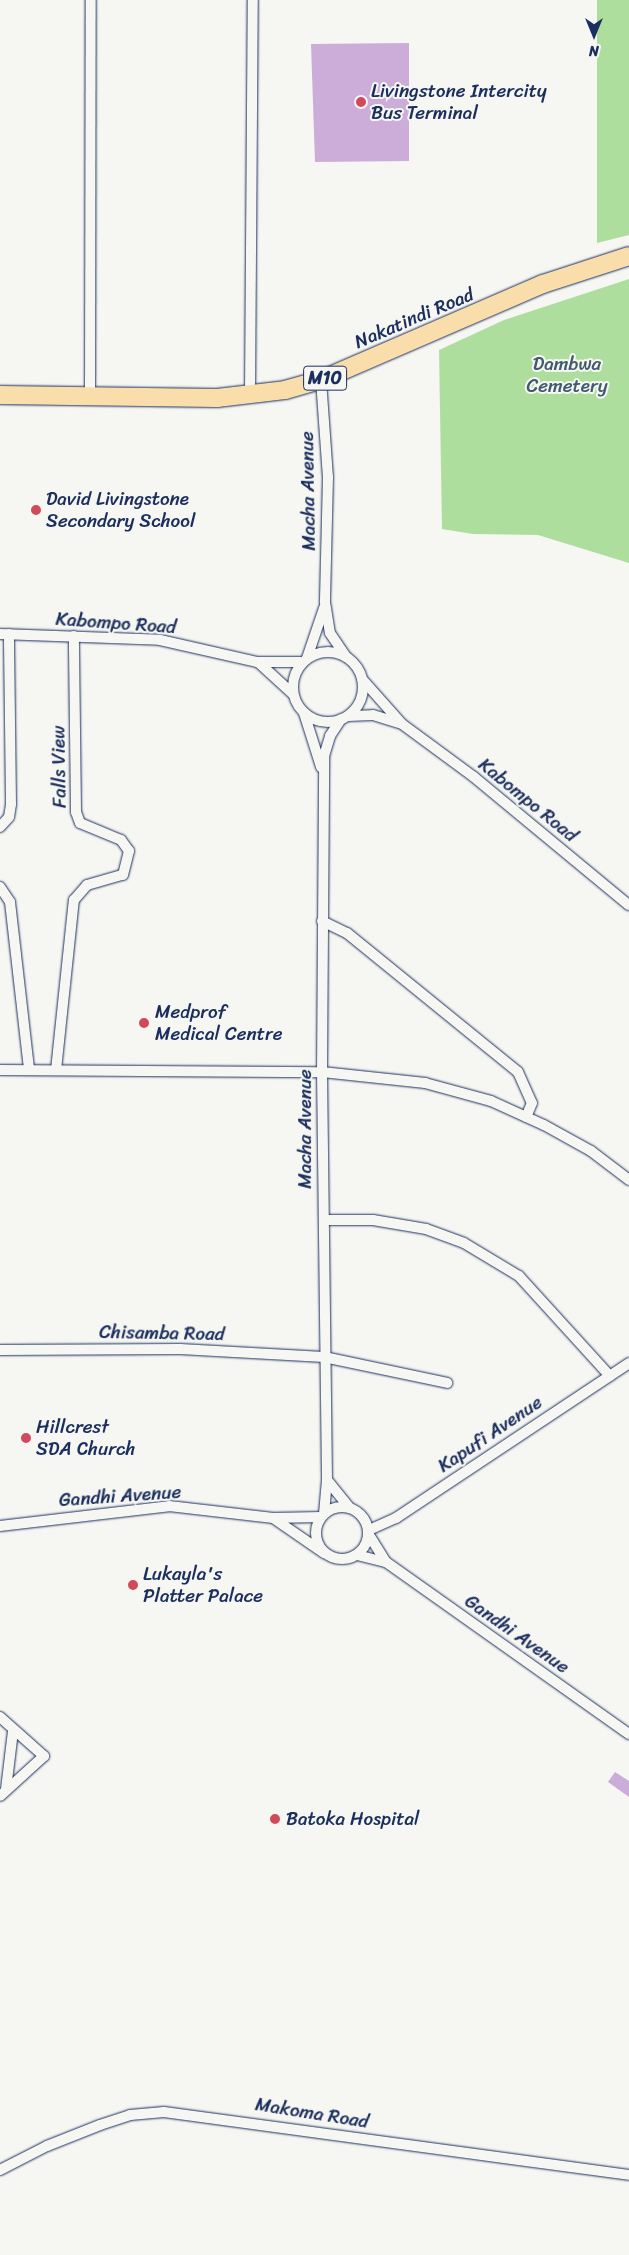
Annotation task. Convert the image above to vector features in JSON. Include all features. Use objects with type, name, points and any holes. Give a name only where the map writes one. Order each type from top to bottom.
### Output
[{"type":"highway","name":"Nakatindi Road","points":[[0,395],[90,397],[250,394],[320,380],[543,284],[629,256]]},
{"type":"street","points":[[90,397],[91,0]]},
{"type":"street","points":[[250,394],[253,0]]},
{"type":"street","name":"Macha Avenue","points":[[320,380],[328,476],[326,602],[330,633],[346,657]]},
{"type":"street","name":"Macha Avenue","points":[[305,660],[326,602]]},
{"type":"street","points":[[0,827],[10,817],[12,804],[4,634]]},
{"type":"street","name":"Kabompo Road","points":[[4,634],[160,640],[257,662],[305,660]]},
{"type":"street","name":"Falls View","points":[[56,1070],[74,900],[87,885],[123,875],[129,851],[121,840],[80,823],[76,812],[74,636]]},
{"type":"street","points":[[323,652],[346,657],[355,664],[362,679],[362,697],[345,717],[326,722],[304,713],[293,694],[292,682],[305,660],[323,652]]},
{"type":"street","name":"Kabompo Road","points":[[257,662],[293,694]]},
{"type":"street","name":"Kabompo Road","points":[[362,679],[402,724],[474,777],[629,906]]},
{"type":"street","name":"Macha Avenue","points":[[304,713],[324,778]]},
{"type":"street","name":"Kabompo Road","points":[[345,717],[373,715],[402,724]]},
{"type":"street","name":"Macha Avenue","points":[[322,1516],[327,1480],[322,1072],[324,778],[330,736],[345,717]]},
{"type":"street","points":[[0,888],[10,902],[29,1069]]},
{"type":"street","points":[[322,921],[347,933],[518,1072],[532,1103],[526,1117]]},
{"type":"street","points":[[0,1070],[322,1072],[425,1083],[491,1101],[526,1117],[591,1151],[629,1180]]},
{"type":"street","points":[[324,1220],[373,1220],[418,1228],[464,1243],[519,1276],[610,1376]]},
{"type":"street","name":"Chisamba Road","points":[[0,1350],[180,1349],[324,1357],[447,1383]]},
{"type":"street","name":"Kapufi Avenue","points":[[369,1532],[396,1518],[629,1363]]},
{"type":"street","points":[[327,1480],[350,1508],[359,1513],[369,1532],[357,1555],[340,1560],[326,1554],[317,1541],[322,1516],[341,1507],[350,1508]]},
{"type":"street","name":"Gandhi Avenue","points":[[0,1526],[169,1506],[273,1518],[322,1516]]},
{"type":"street","name":"Gandhi Avenue","points":[[273,1518],[326,1554]]},
{"type":"street","name":"Gandhi Avenue","points":[[369,1532],[386,1562]]},
{"type":"street","name":"Gandhi Avenue","points":[[357,1555],[386,1562],[629,1734]]},
{"type":"street","points":[[0,1717],[13,1731],[44,1756],[3,1793]]},
{"type":"street","points":[[3,1793],[13,1731]]},
{"type":"street","name":"Makoma Road","points":[[0,2170],[100,2125],[130,2115],[164,2112],[629,2175]]},
{"type":"green space","points":[[597,0],[629,0],[629,235],[597,243]]},
{"type":"green space","name":"Dambwa Cemetery","points":[[629,279],[629,563],[538,535],[473,534],[442,529],[439,350],[504,320]]},
{"type":"building","name":"Livingstone Intercity Bus Terminal","points":[[409,43],[409,161],[315,162],[311,44]]},
{"type":"building","points":[[615,1772],[629,1781],[629,1797],[608,1782]]},
{"type":"place","name":"Livingstone Intercity Bus Terminal","points":[[361,102]]},
{"type":"place","name":"David Livingstone Secondary School","points":[[36,510]]},
{"type":"place","name":"Medprof Medical Centre","points":[[144,1023]]},
{"type":"place","name":"Hillcrest SDA Church","points":[[26,1438]]},
{"type":"place","name":"Lukayla's Platter Palace","points":[[133,1585]]},
{"type":"place","name":"Batoka Hospital","points":[[275,1819]]}]
